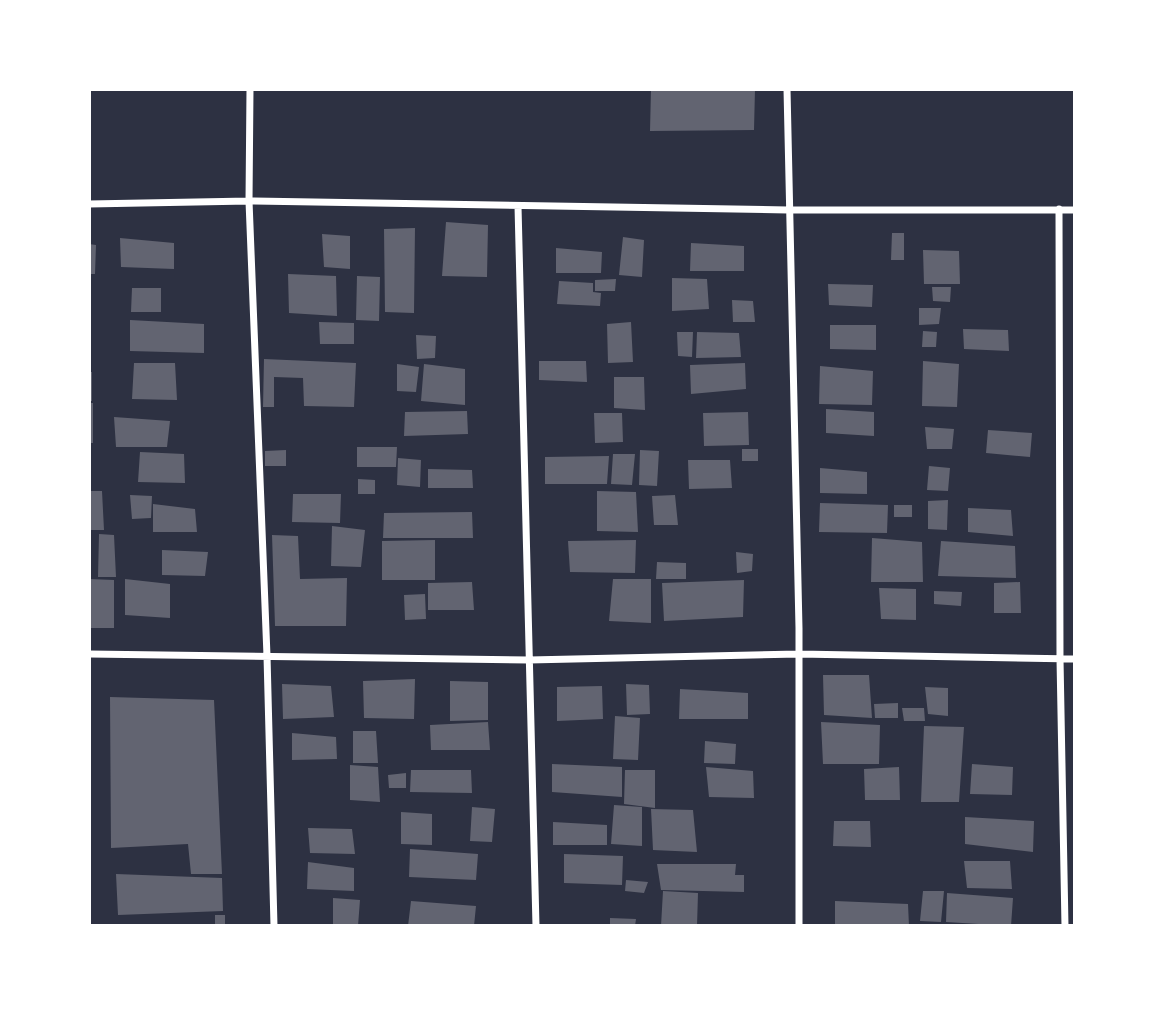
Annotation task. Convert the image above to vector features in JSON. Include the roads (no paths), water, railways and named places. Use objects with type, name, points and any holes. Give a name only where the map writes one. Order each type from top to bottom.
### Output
[{"type":"street","points":[[250,89],[249,201],[267,656],[274,926]]},
{"type":"street","points":[[787,89],[799,654],[799,926]]},
{"type":"street","points":[[89,204],[249,201],[789,210],[1075,210]]},
{"type":"street","points":[[518,206],[536,926]]},
{"type":"street","points":[[1059,209],[1060,659],[1065,926]]},
{"type":"street","points":[[89,654],[529,660],[799,654],[1075,659]]}]
